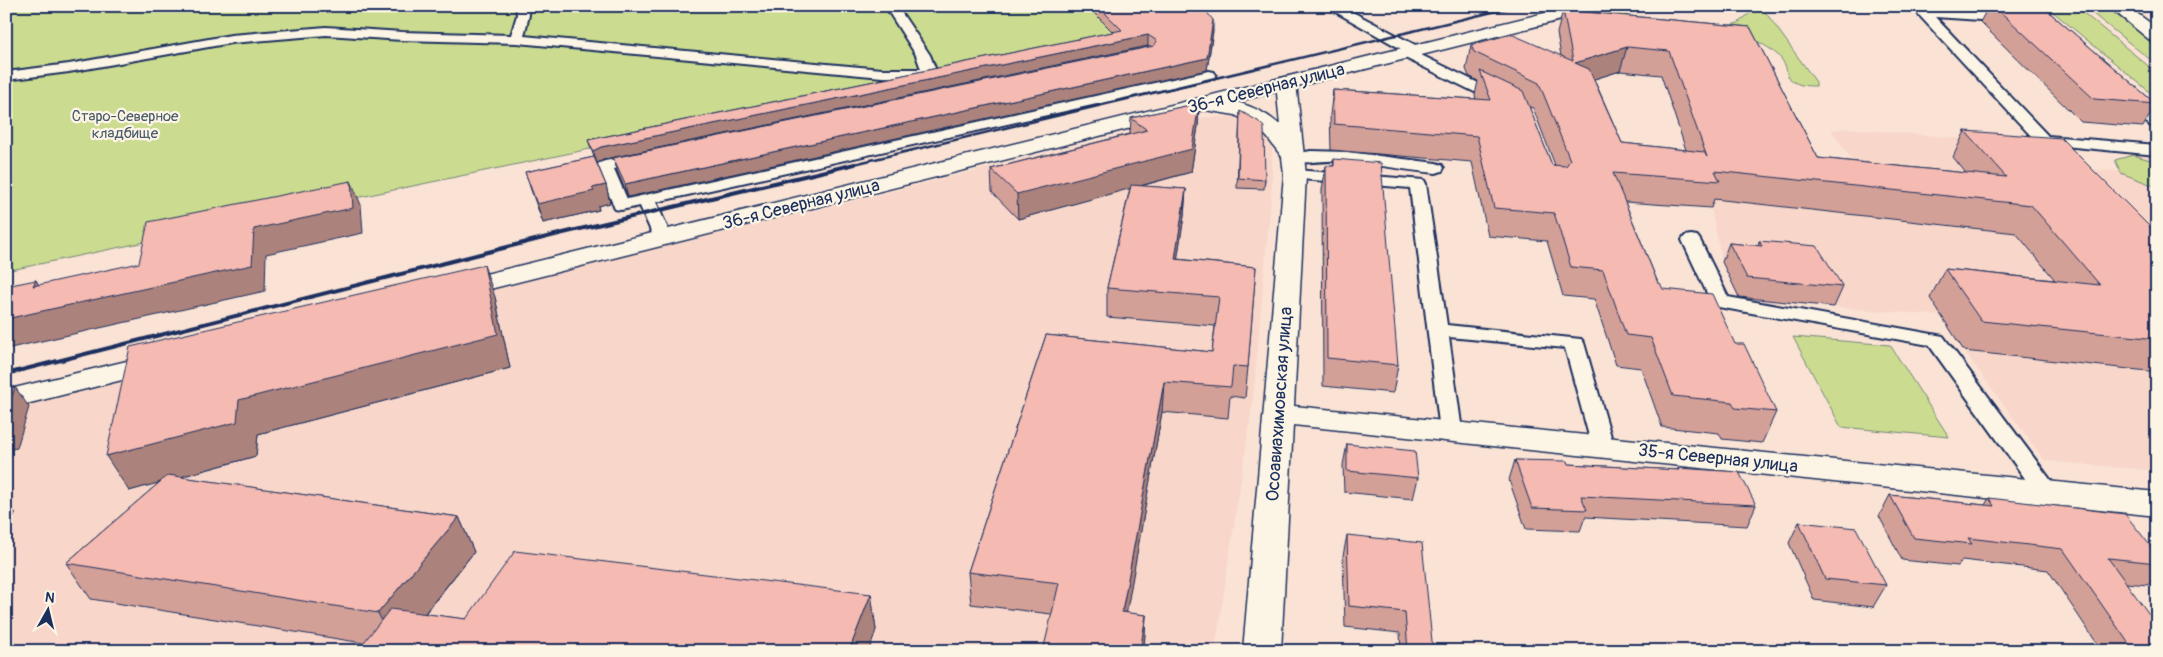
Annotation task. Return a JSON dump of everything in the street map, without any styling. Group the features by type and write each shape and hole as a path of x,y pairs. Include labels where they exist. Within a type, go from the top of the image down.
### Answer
{"main road":[{"name":"36-я Северная улица","path":"431,295 1595,6"},
{"path":"2116,6 2157,37"},
{"name":"Осоавиахимовская улица","path":"1262,651 1294,166 1286,83"},
{"path":"1200,104 1223,105 1248,112 1267,123 1282,139 1294,166"},
{"path":"6,400 180,357"},
{"name":"35-я Северная улица","path":"1279,414 2157,504"}],"lane":[{"path":"518,39 523,15 522,6"},
{"path":"6,76 69,68 231,40 326,31 402,36 518,39 882,73 916,74 926,72 928,68 923,55 891,6"},
{"path":"1331,6 1411,52 1517,108"},
{"path":"2020,19 1924,12 2044,140"},
{"path":"654,156 605,166 621,205 1209,75"},
{"path":"2120,92 2157,124"},
{"path":"2016,138 2157,150"},
{"path":"1294,166 1330,155 1436,168"},
{"path":"1294,166 1418,184 1451,431"},
{"path":"646,200 663,238"},
{"path":"1691,240 1720,302 1936,340 2047,492"},
{"path":"1437,330 1574,343 1603,447"}],"shaded area":[{"path":"1241,116 1272,142 1272,186 1253,401 1215,651 6,651 6,408 1190,118"},
{"path":"1847,128 2054,147 2072,167 2147,174 2121,151 2157,156 2157,471 2045,461 1964,351 1942,316 1740,299 1722,262 1711,208 1705,199 1872,189 1831,130"}],"green space":[{"name":"Старо-Северное кладбище","path":"6,6 1126,6 1145,33 6,271"},
{"path":"1628,6 1626,12 1627,19 1597,14"},
{"path":"1746,6 1761,6 1816,82 1816,86 1801,85 1794,82 1788,76 1786,66 1776,53 1755,40 1629,19 1713,30 1738,23 1750,13 1750,9"},
{"path":"2046,6 2075,6 2157,73 2157,98"},
{"path":"2083,6 2105,6 2157,46 2157,65"},
{"path":"2133,155 2157,162 2157,187 2121,173 2115,160"},
{"path":"1793,337 1890,345 1949,437 1841,427"}],"building":[{"path":"1098,6 1202,6 1213,20 1207,58 625,184 613,158 1154,46 1157,41 1148,35 601,147 593,151 588,140 1122,30"},
{"path":"1994,6 2042,6 2156,104 2094,99"},
{"path":"1563,10 1750,27 1818,158 2006,177 1965,131 2061,138 2157,234 2157,339 1981,321 1945,269 2100,285 2031,205 1715,171 1720,181 1613,173 1658,283 1660,283 1663,289 1712,294 1735,344 1744,344 1776,412 1735,408 1732,402 1673,396 1651,338 1626,335 1603,270 1571,267 1554,213 1494,208 1477,136 1334,124 1333,90 1491,100 1480,71 1523,91 1552,165 1566,166 1570,160 1539,83 1474,52 1471,45 1511,34 1573,61","holes":["1627,47 1669,51 1707,157 1704,152 1622,143 1589,69 1575,63"]},
{"path":"1199,103 1192,149 1017,194 991,169 1147,130 1131,118"},
{"path":"1240,111 1258,121 1264,127 1265,180 1238,178"},
{"path":"594,157 606,185 592,188 594,191 537,204 525,172"},
{"path":"1334,159 1381,163 1398,365 1327,358 1326,166 1334,166"},
{"path":"351,181 353,208 254,229 252,265 6,319 6,286 36,280 33,286 139,263 148,222"},
{"path":"1131,185 1186,189 1175,259 1256,267 1248,367 1233,366 1231,387 1164,382 1122,612 1146,615 1140,651 1043,651 1059,583 968,572 1046,335 1212,352 1219,297 1107,288"},
{"path":"1759,241 1817,246 1843,287 1747,278 1729,243 1762,246"},
{"path":"484,265 498,334 239,400 237,422 106,456 130,347"},
{"path":"15,387 6,415 6,389"},
{"path":"1347,444 1415,451 1418,478 1347,471"},
{"path":"1515,460 1567,461 1568,464 1739,472 1756,505 1581,496 1587,510 1532,508"},
{"path":"168,475 459,517 378,613 66,563"},
{"path":"1890,495 1994,506 1989,498 2125,514 2157,554 2157,563 2108,558 2157,625 2157,651 2134,651 2063,549 1968,538 1972,544 1914,538"},
{"path":"1799,522 1856,528 1886,585 1825,579"},
{"path":"1347,535 1422,543 1433,651 1408,651 1405,612 1349,606"},
{"path":"515,551 871,594 849,651 357,651 390,609 466,619"}],"railway":[{"path":"850,165 1518,6"},
{"path":"6,374 559,234 855,164"}]}
